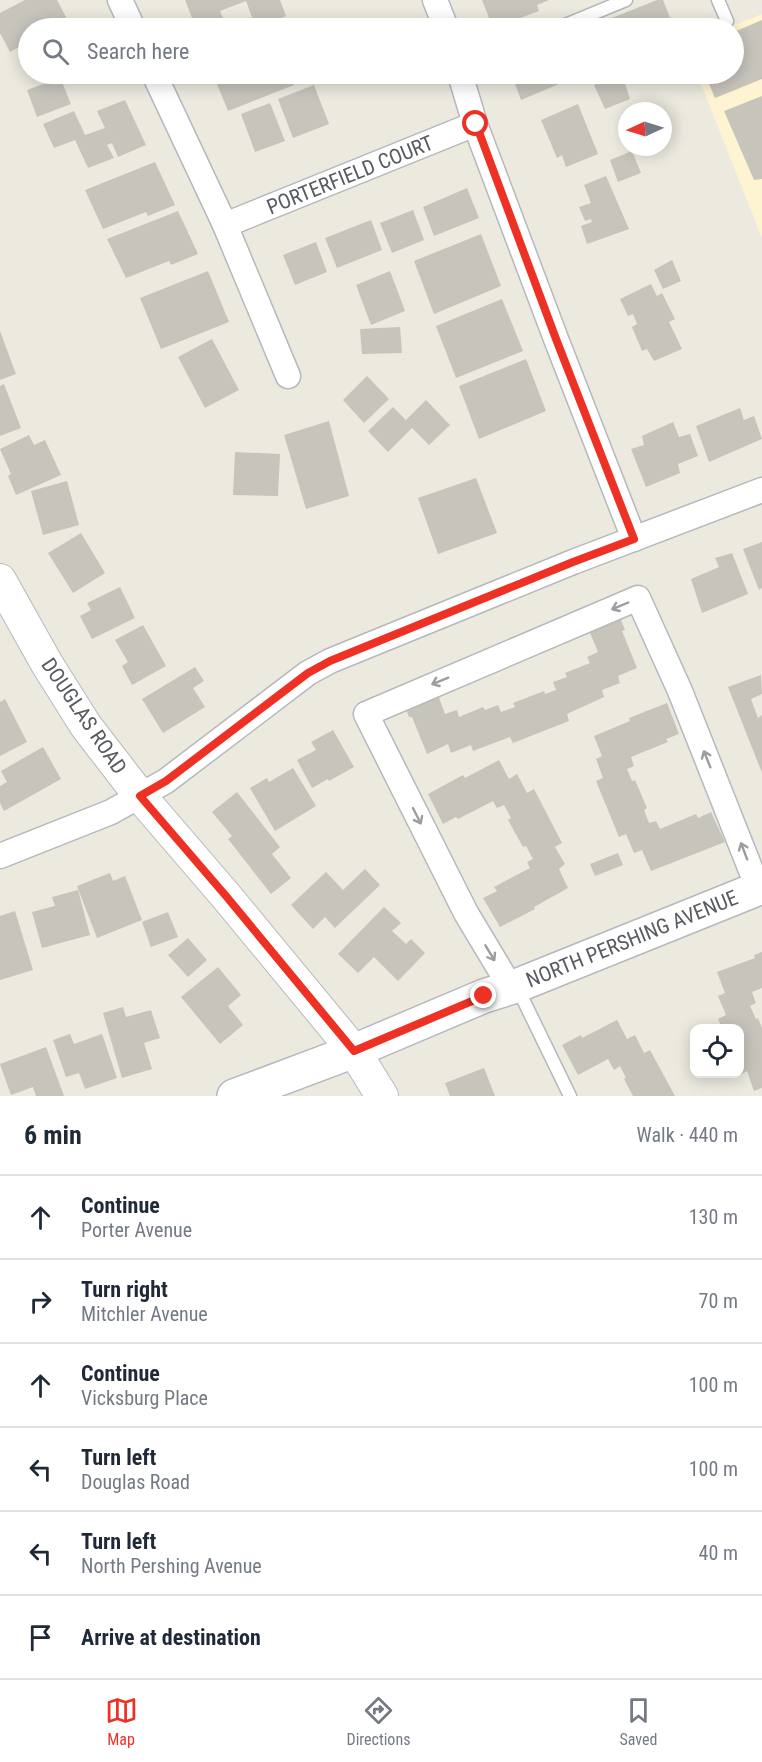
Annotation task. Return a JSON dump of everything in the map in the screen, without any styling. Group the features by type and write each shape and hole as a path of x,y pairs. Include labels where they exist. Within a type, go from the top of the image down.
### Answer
{"main road":[{"name":"NORTH PERSHING AVENUE","path":"234,1096 354,1051 484,996 514,987 761,891"}],"street":[{"path":"120,0 128,18"},
{"path":"435,0 442,18"},
{"path":"159,84 225,225 288,376"},
{"path":"463,84 556,339 634,539"},
{"name":"PORTERFIELD COURT","path":"225,225 476,124"},
{"path":"0,855 111,812 166,781 308,673 330,661 762,490"},
{"name":"DOUGLAS ROAD","path":"0,580 47,664 86,726 140,796 354,1051 382,1096"},
{"path":"514,987 466,913 366,714 638,598 680,691 761,891"}],"lane":[{"path":"582,18 626,0"},
{"path":"718,0 726,18"},
{"path":"514,987 570,1096"}],"shaded area":[{"path":"762,14 762,238 701,84 744,84 744,21"}],"building":[{"path":"25,0 57,0 66,18 18,18 18,48 10,52 0,33 0,13"},
{"path":"185,0 280,0 286,16 252,18 246,1 220,11 223,18 192,18"},
{"path":"482,0 549,0 537,5 539,11 520,18 489,18"},
{"path":"657,0 663,0 670,18 612,18"},
{"path":"762,20 762,79 715,98 709,84 744,84 744,28"},
{"path":"44,84 63,84 71,104 37,117 27,90"},
{"path":"217,84 294,84 294,85 228,111"},
{"path":"515,84 559,84 521,100"},
{"path":"625,84 630,99 605,109 594,85"},
{"path":"314,85 329,124 293,138 278,99"},
{"path":"762,96 762,179 754,180 724,111"},
{"path":"125,100 146,145 118,157 112,143 107,145 114,158 88,168 75,140 54,148 43,124 74,111 85,135 105,128 97,111"},
{"path":"270,103 285,141 255,152 241,114"},
{"path":"578,104 598,154 566,167 562,155 557,158 541,120"},
{"path":"620,156 634,156 641,173 618,182 610,160"},
{"path":"155,162 175,205 148,216 146,212 103,229 85,190"},
{"path":"606,176 629,229 587,244 581,226 592,222 591,219 585,221 579,207 591,203 584,185"},
{"path":"467,188 479,218 434,236 423,207"},
{"path":"413,210 424,240 392,253 380,223"},
{"path":"178,211 198,254 171,265 169,261 126,278 107,239"},
{"path":"371,220 382,250 337,268 325,238"},
{"path":"481,234 501,286 434,314 414,261"},
{"path":"316,242 327,272 295,285 283,255"},
{"path":"672,260 681,281 663,289 654,270"},
{"path":"208,271 229,322 161,349 140,298"},
{"path":"390,271 405,311 371,325 356,285"},
{"path":"651,284 657,296 662,293 675,319 669,322 682,349 654,361 647,349 642,351 632,327 637,324 633,314 628,316 620,299"},
{"path":"502,299 523,351 456,378 436,326"},
{"path":"400,327 402,353 362,354 360,329"},
{"path":"0,331 16,374 0,380"},
{"path":"212,339 239,390 205,408 178,357"},
{"path":"526,359 546,411 479,439 459,386"},
{"path":"367,376 389,399 364,423 343,400"},
{"path":"4,384 21,428 0,436 0,386"},
{"path":"426,400 450,425 429,445 412,428 388,452 368,431 393,407 406,420"},
{"path":"740,408 744,420 754,416 762,439 709,462 696,426"},
{"path":"329,421 349,496 306,509 284,435"},
{"path":"673,422 679,437 690,434 698,456 678,464 680,473 646,487 631,449 644,445 642,436"},
{"path":"29,435 34,445 45,440 61,475 16,495 8,476 11,474 0,449"},
{"path":"235,452 280,454 278,496 233,495"},
{"path":"476,478 497,533 438,554 418,498"},
{"path":"67,481 79,525 43,535 31,491"},
{"path":"81,533 105,573 73,593 48,553"},
{"path":"762,542 762,588 759,590 743,549"},
{"path":"732,553 748,594 702,613 691,579 719,567 715,558"},
{"path":"120,587 135,618 92,639 80,616 91,610 87,603"},
{"path":"617,610 625,630 622,631 637,668 618,676 620,683 602,690 604,697 567,714 569,721 513,743 510,737 473,751 471,745 451,753 448,744 427,754 412,717 409,717 402,700 435,687 445,714 457,710 459,717 483,707 485,710 498,705 501,712 515,707 513,703 544,691 545,694 556,690 553,682 567,677 565,673 590,663 587,657 598,652 586,623"},
{"path":"143,625 166,666 132,685 122,666 128,662 115,640"},
{"path":"195,667 204,681 193,688 205,707 163,733 142,699"},
{"path":"761,675 762,694 751,699 758,718 762,715 762,773 728,687"},
{"path":"5,699 27,742 0,756 0,702"},
{"path":"667,703 679,734 666,739 668,742 631,757 634,766 627,769 632,781 635,780 647,808 644,810 649,823 656,821 660,829 696,814 698,818 711,812 725,842 651,871 642,850 634,853 626,834 619,837 596,781 603,778 596,759 602,756 594,736 630,721 629,718"},
{"path":"333,730 354,767 312,788 297,760 316,750 311,742"},
{"path":"43,747 61,779 4,811 0,803 0,786 7,782 1,771"},
{"path":"499,760 509,779 517,774 527,793 534,789 562,843 555,847 565,864 559,869 568,888 500,927 483,898 497,891 494,887 530,868 527,862 533,859 526,846 523,847 508,820 511,818 504,805 497,808 493,801 443,824 428,794 463,775 465,778"},
{"path":"293,768 316,806 275,831 250,788 267,778 269,782"},
{"path":"237,792 280,847 272,854 291,878 271,894 228,839 232,836 212,812"},
{"path":"618,853 623,865 595,876 590,864"},
{"path":"365,869 380,885 335,928 325,917 313,929 291,905 326,872 343,890"},
{"path":"110,873 113,881 125,876 142,920 97,938 77,886"},
{"path":"78,890 90,935 42,948 32,912 55,906 52,897"},
{"path":"384,907 401,923 392,931 406,944 411,939 425,953 398,981 374,957 358,973 338,954"},
{"path":"15,911 33,970 0,980 0,916"},
{"path":"168,912 178,937 151,947 142,922"},
{"path":"188,938 207,960 188,977 168,955"},
{"path":"762,952 762,988 752,992 756,1003 750,1006 762,1028 762,1088 754,1091 747,1071 744,1073 744,1024 720,1024 718,1019 726,1015 718,996 725,993 717,972 755,958 754,955"},
{"path":"218,967 241,995 228,1006 243,1025 220,1044 181,997"},
{"path":"123,1007 126,1017 151,1010 160,1038 144,1043 152,1069 122,1078 103,1013"},
{"path":"617,1020 627,1039 635,1035 644,1053 650,1050 675,1096 633,1096 620,1066 614,1070 608,1059 578,1075 562,1045 581,1035 582,1038"},
{"path":"70,1034 74,1044 102,1034 117,1078 85,1089 79,1073 66,1077 53,1040"},
{"path":"46,1047 64,1096 36,1096 33,1087 11,1095 0,1064"},
{"path":"484,1068 495,1096 450,1096 445,1083"}],"route":[{"path":"476,124 634,539 330,661 308,673 166,781 140,796 354,1051 484,996"}]}
